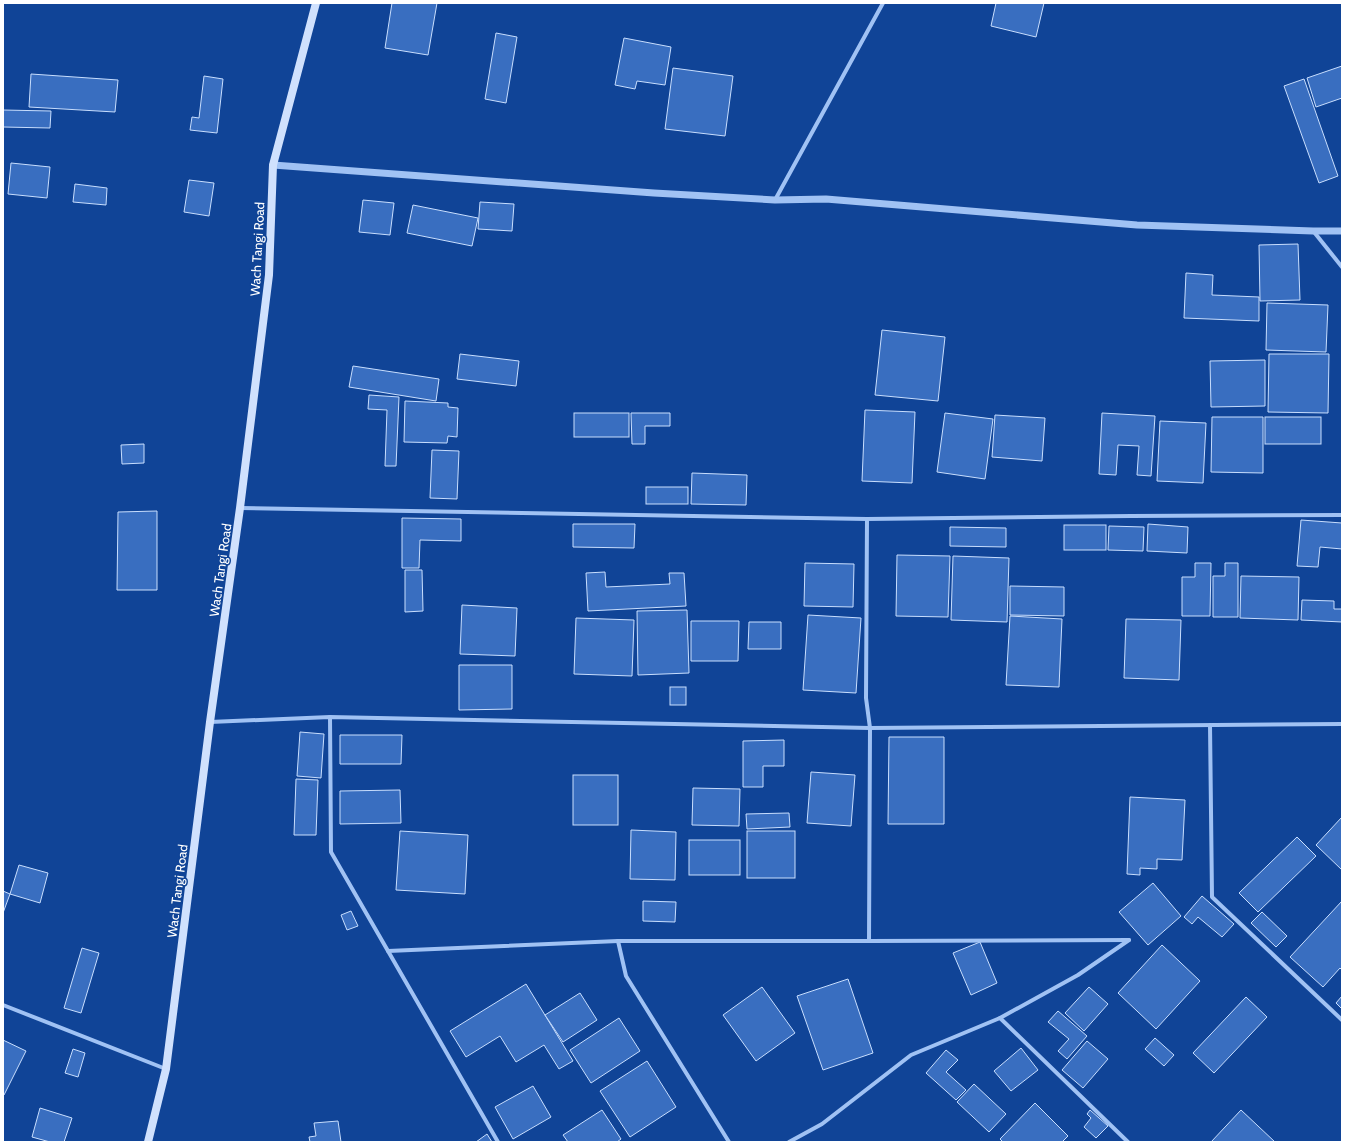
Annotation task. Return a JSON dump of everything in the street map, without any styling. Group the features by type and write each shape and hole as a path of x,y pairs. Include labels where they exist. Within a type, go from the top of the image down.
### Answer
{"main road":[{"name":"Wach Tangi Road","path":"148,1142 166,1069 210,722 240,508 269,275 273,166 316,3"}],"street":[{"path":"775,200 883,3"},
{"path":"273,166 654,193 775,200 826,199 1137,225 1342,231"},
{"path":"1314,231 1342,267"},
{"path":"240,508 867,519 1342,515"},
{"path":"867,519 866,698 870,728 869,941"},
{"path":"210,722 330,717 870,728 1342,724"},
{"path":"330,717 331,852 498,1142"},
{"path":"1210,725 1212,897 1342,1020"},
{"path":"388,952 618,941 1129,940 1078,975 1000,1018 911,1055 822,1124 789,1142"},
{"path":"618,941 626,976 729,1142"},
{"path":"3,1005 166,1069"},
{"path":"1000,1018 1128,1142"}],"building":[{"path":"392,3 437,3 428,55 385,48"},
{"path":"996,3 1044,3 1036,37 991,26"},
{"path":"496,33 517,37 506,103 485,99"},
{"path":"624,38 671,47 665,85 637,81 635,89 615,85"},
{"path":"1342,66 1342,98 1316,107 1307,78"},
{"path":"673,68 733,76 725,136 665,129"},
{"path":"31,74 118,80 115,112 29,107"},
{"path":"204,76 223,79 217,133 190,130 192,117 199,118"},
{"path":"1304,79 1338,176 1319,183 1284,86"},
{"path":"3,110 51,111 50,128 3,127"},
{"path":"11,163 50,167 47,198 8,194"},
{"path":"189,180 214,183 209,216 184,212"},
{"path":"75,184 107,188 106,205 73,202"},
{"path":"363,200 394,203 390,235 359,232"},
{"path":"480,202 514,204 512,231 478,229"},
{"path":"413,205 478,218 472,246 407,233"},
{"path":"1298,244 1300,300 1260,301 1259,245"},
{"path":"1186,273 1213,275 1212,295 1259,297 1259,321 1184,318"},
{"path":"1267,303 1328,305 1326,352 1266,350"},
{"path":"882,330 945,337 938,401 875,395"},
{"path":"460,354 519,361 516,386 457,379"},
{"path":"1269,354 1329,354 1328,413 1268,412"},
{"path":"1265,360 1265,406 1211,407 1210,361"},
{"path":"353,366 439,379 436,401 349,387"},
{"path":"369,395 399,397 396,466 385,466 387,410 368,409"},
{"path":"405,401 448,403 448,407 458,408 457,437 448,436 447,443 404,442"},
{"path":"865,410 915,412 912,483 862,481"},
{"path":"574,413 629,413 629,437 574,437"},
{"path":"631,413 670,413 670,426 645,426 645,444 632,444"},
{"path":"945,413 993,419 985,479 937,472"},
{"path":"1102,413 1155,416 1151,476 1137,475 1139,446 1118,445 1116,475 1099,474"},
{"path":"995,415 1045,418 1042,461 992,457"},
{"path":"1212,417 1263,417 1263,473 1211,472"},
{"path":"1265,417 1321,417 1321,444 1265,444"},
{"path":"1160,421 1206,423 1203,483 1157,481"},
{"path":"144,444 144,463 122,464 121,445"},
{"path":"432,450 459,451 457,499 430,498"},
{"path":"692,473 747,475 746,505 691,504"},
{"path":"646,487 688,487 688,504 646,504"},
{"path":"157,511 157,590 117,590 118,512"},
{"path":"402,518 461,519 461,541 420,540 419,568 402,568"},
{"path":"1301,520 1342,523 1342,549 1320,547 1318,567 1297,566"},
{"path":"573,524 635,524 634,548 573,547"},
{"path":"1148,524 1188,527 1187,553 1147,551"},
{"path":"1064,525 1106,525 1106,550 1064,550"},
{"path":"1109,526 1144,527 1143,551 1108,550"},
{"path":"950,527 1006,528 1006,547 950,546"},
{"path":"897,555 950,556 948,617 896,616"},
{"path":"953,556 1009,558 1007,622 951,620"},
{"path":"805,563 854,564 853,607 804,606"},
{"path":"1195,563 1211,563 1210,616 1182,616 1182,577 1195,577"},
{"path":"1225,563 1238,563 1238,617 1213,617 1213,576 1225,576"},
{"path":"405,570 422,570 423,611 405,612"},
{"path":"605,572 606,587 670,584 669,573 684,573 686,606 588,611 586,573"},
{"path":"1241,576 1299,577 1298,620 1240,618"},
{"path":"1010,586 1064,587 1064,616 1010,615"},
{"path":"1302,600 1334,601 1334,609 1342,609 1342,622 1301,620"},
{"path":"462,605 517,608 515,656 460,654"},
{"path":"687,610 689,673 638,675 637,611"},
{"path":"808,615 861,618 856,693 803,690"},
{"path":"1010,616 1062,619 1059,687 1006,685"},
{"path":"576,618 634,620 632,676 574,674"},
{"path":"1126,619 1181,620 1179,680 1124,678"},
{"path":"691,621 739,621 738,661 691,661"},
{"path":"749,622 781,622 781,649 748,649"},
{"path":"459,665 512,665 512,709 459,710"},
{"path":"670,687 686,687 686,705 670,705"},
{"path":"300,732 324,734 321,778 297,776"},
{"path":"340,735 402,735 401,764 340,764"},
{"path":"889,737 944,737 944,824 888,824"},
{"path":"784,740 784,766 763,766 763,787 743,787 743,741"},
{"path":"811,772 855,775 851,826 807,823"},
{"path":"573,775 618,775 618,825 573,825"},
{"path":"296,779 318,780 316,835 294,835"},
{"path":"693,788 740,789 739,826 692,825"},
{"path":"400,790 401,823 340,824 340,791"},
{"path":"1130,797 1185,800 1182,860 1157,859 1157,869 1140,868 1140,875 1127,874"},
{"path":"789,813 790,827 747,829 746,814"},
{"path":"1342,817 1342,870 1316,845"},
{"path":"631,830 676,832 675,880 630,879"},
{"path":"400,831 468,835 465,894 396,890"},
{"path":"747,831 795,831 795,878 747,878"},
{"path":"1297,837 1316,856 1258,912 1239,893"},
{"path":"689,840 740,840 740,875 689,875"},
{"path":"19,865 48,873 40,903 10,894"},
{"path":"1153,883 1181,916 1148,945 1119,912"},
{"path":"3,891 10,894 3,913"},
{"path":"1202,896 1234,924 1222,937 1198,917 1192,924 1184,917"},
{"path":"643,901 676,902 675,922 643,921"},
{"path":"1342,901 1342,970 1340,968 1323,987 1290,957"},
{"path":"351,911 358,926 347,930 341,915"},
{"path":"1262,912 1287,936 1276,947 1251,923"},
{"path":"980,942 997,983 971,995 953,953"},
{"path":"1162,945 1200,981 1156,1029 1118,993"},
{"path":"82,948 99,953 81,1013 64,1008"},
{"path":"848,979 873,1053 823,1070 797,996"},
{"path":"526,984 573,1061 559,1069 544,1045 516,1062 500,1036 466,1057 450,1031"},
{"path":"762,987 795,1033 756,1061 723,1015"},
{"path":"1089,987 1108,1004 1084,1031 1065,1013"},
{"path":"580,993 597,1020 563,1042 545,1015"},
{"path":"1342,996 1342,1009 1336,1003"},
{"path":"1246,997 1267,1017 1214,1073 1193,1053"},
{"path":"1058,1011 1087,1036 1067,1059 1058,1051 1069,1039 1048,1022"},
{"path":"619,1018 640,1051 591,1083 570,1050"},
{"path":"1155,1038 1174,1055 1164,1066 1145,1049"},
{"path":"3,1040 26,1051 4,1095 3,1095"},
{"path":"1087,1041 1108,1059 1083,1088 1062,1070"},
{"path":"1021,1048 1038,1070 1011,1091 994,1071"},
{"path":"73,1049 85,1053 78,1077 65,1073"},
{"path":"946,1050 958,1060 946,1072 966,1090 956,1100 926,1073"},
{"path":"647,1061 676,1107 630,1137 600,1091"},
{"path":"974,1084 1006,1114 989,1132 957,1102"},
{"path":"533,1086 551,1117 513,1139 495,1107"},
{"path":"1035,1103 1068,1136 1062,1142 1003,1142 1000,1139"},
{"path":"40,1108 72,1118 64,1142 50,1142 32,1137"},
{"path":"602,1110 621,1139 617,1142 568,1142 563,1135"},
{"path":"1090,1110 1108,1126 1096,1138 1084,1127 1091,1118 1087,1114"},
{"path":"1241,1110 1275,1142 1211,1142"},
{"path":"338,1121 341,1142 310,1142 309,1137 316,1136 314,1123"},
{"path":"487,1134 492,1142 476,1142"}]}
